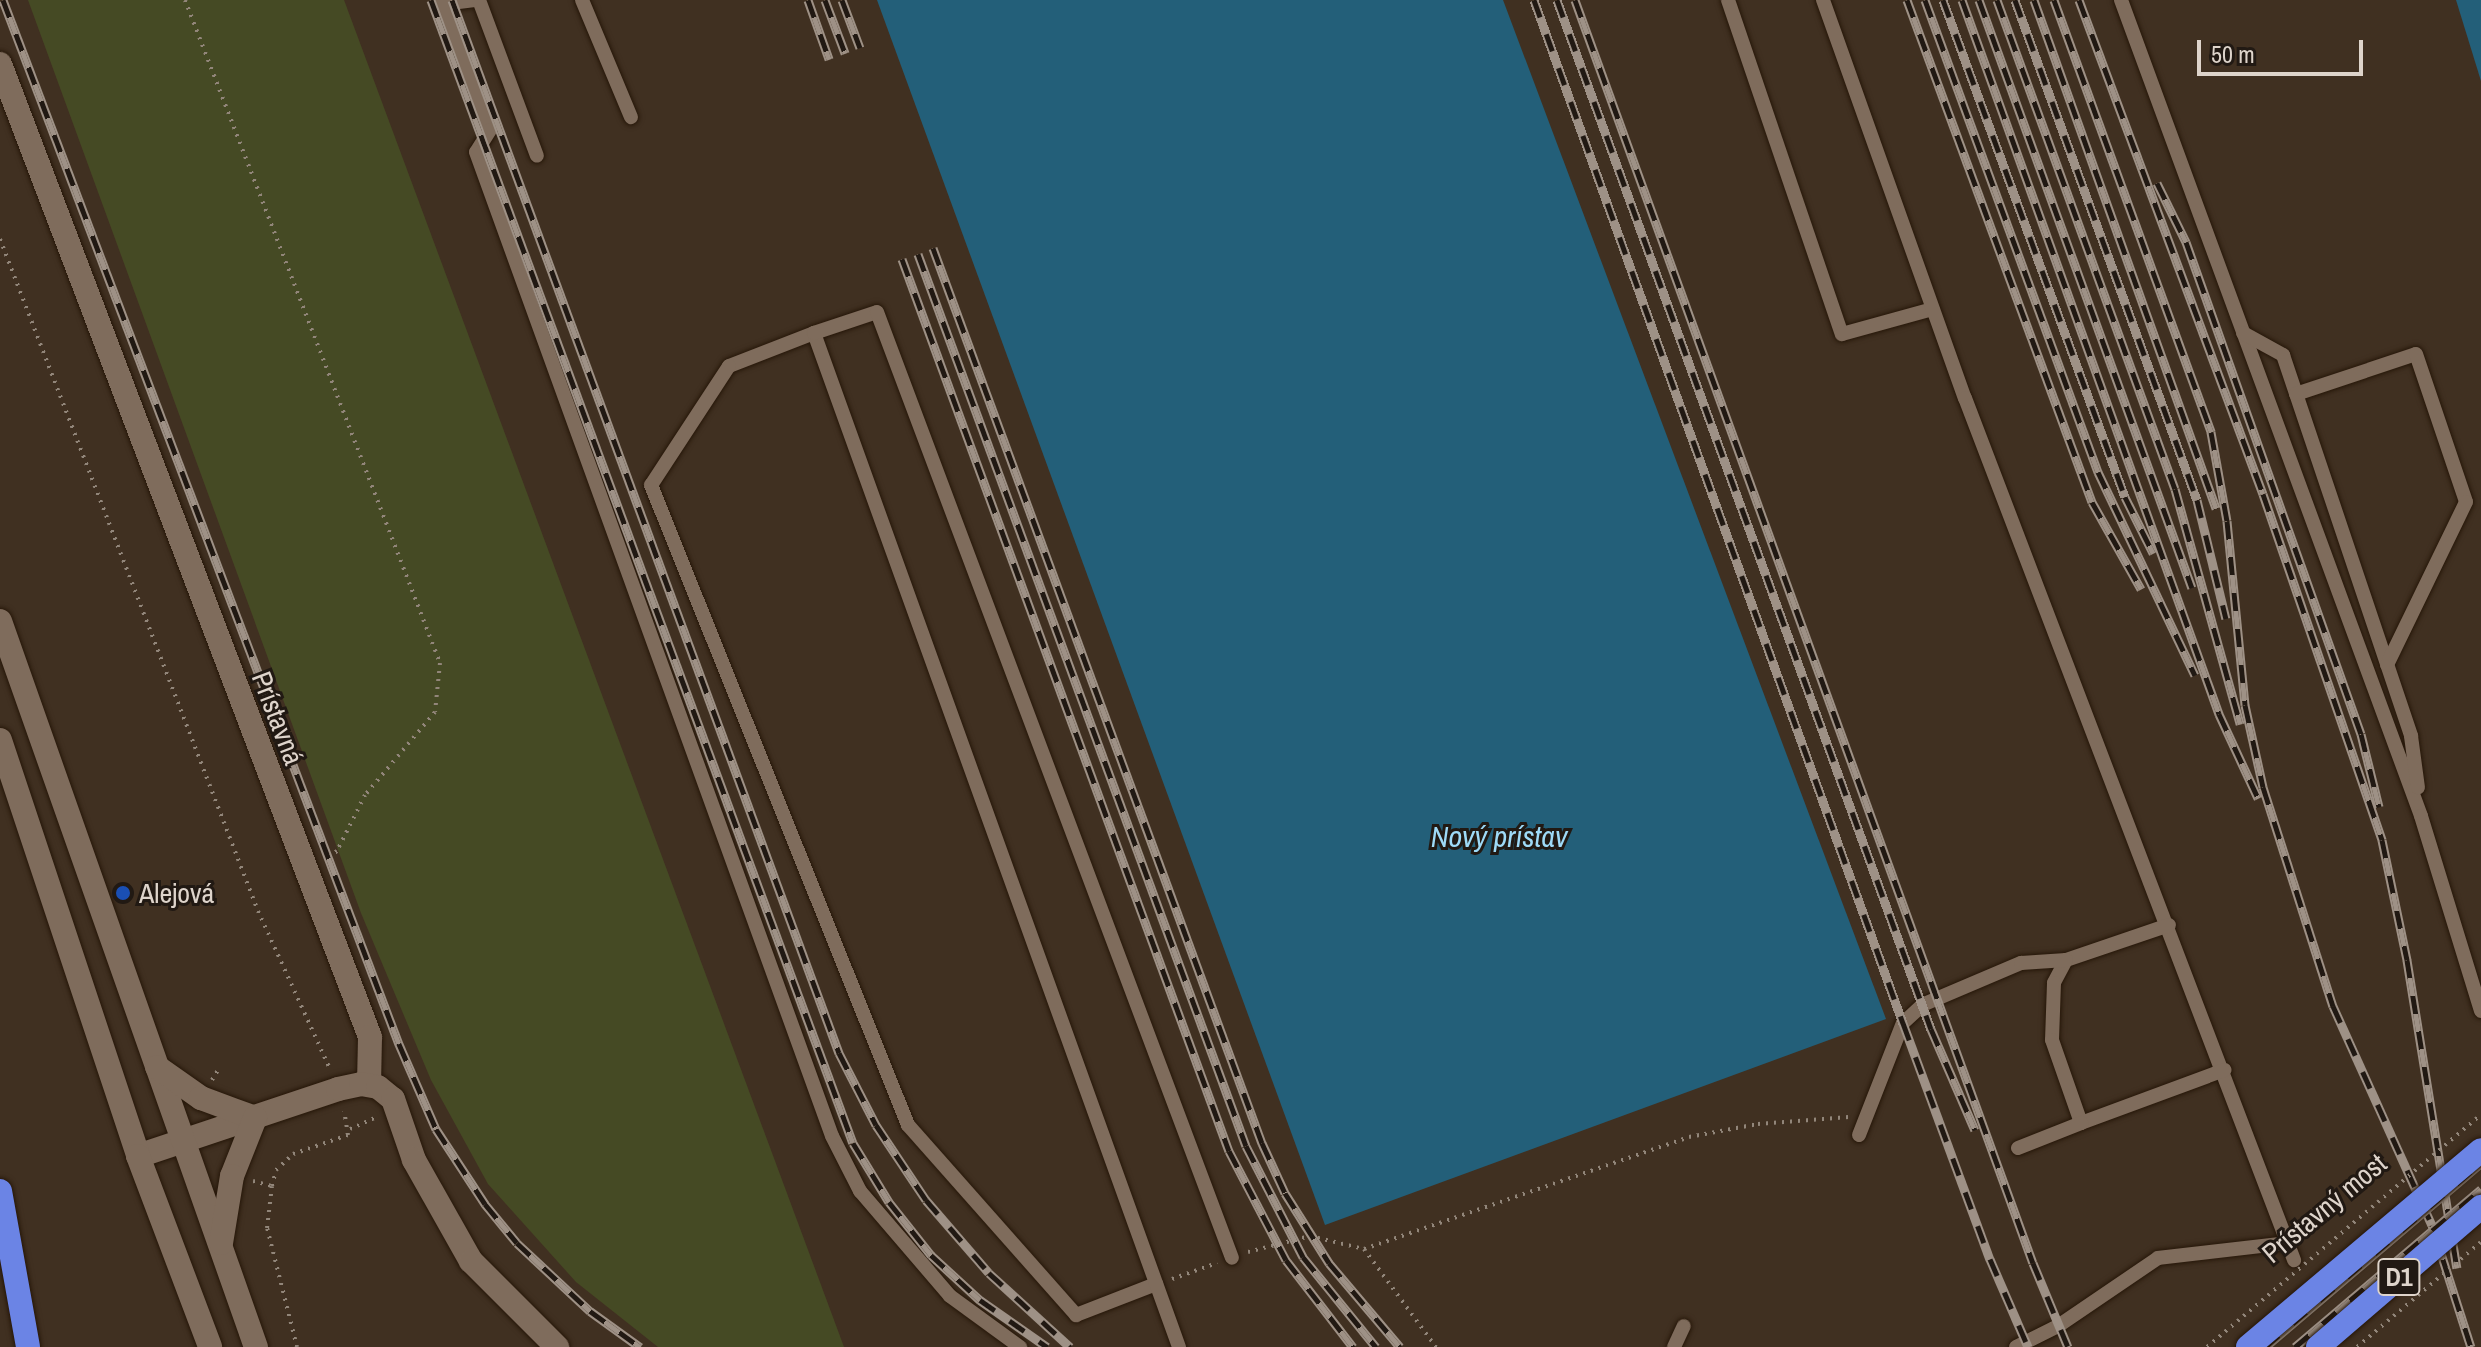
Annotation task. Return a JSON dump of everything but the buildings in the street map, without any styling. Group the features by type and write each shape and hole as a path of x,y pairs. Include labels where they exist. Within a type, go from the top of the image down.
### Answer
{"highway":[{"name":"Prístavný most","path":"2248,1347 2481,1150"},
{"path":"0,1191 28,1347"},
{"name":"D1","path":"2318,1347 2481,1207"}],"street":[{"name":"Prístavná","path":"0,64 302,868 370,1037 369,1084"},
{"path":"0,621 256,1347"},
{"path":"0,740 138,1156 210,1347"},
{"path":"157,1067 201,1098 255,1118"},
{"path":"138,1156 338,1089 369,1084 393,1099 420,1171 471,1261 557,1347"},
{"path":"220,1244 232,1176 255,1118"}],"lane":[{"path":"537,156 478,0 442,2 490,130 476,152 832,1136 860,1191 950,1296 1020,1347"},
{"path":"582,0 631,117"},
{"path":"1728,0 1842,334 1933,309"},
{"path":"1823,0 1933,309 2294,1260"},
{"path":"2121,0 2421,816 2481,1011"},
{"path":"1156,1284 1076,1315 908,1125 651,485 729,366 877,312 1232,1258"},
{"path":"814,333 1179,1347"},
{"path":"2243,333 2283,355 2411,736 2421,816"},
{"path":"2296,394 2416,354 2466,502 2387,665"},
{"path":"1859,1135 1903,1023 1922,1005 2021,963 2066,960 2169,925"},
{"path":"2066,960 2054,983 2052,1040 2081,1123"},
{"path":"2018,1148 2224,1070"},
{"path":"2016,1347 2058,1326 2158,1258 2288,1243"},
{"path":"1674,1347 1684,1326"}],"path":[{"path":"185,0 440,663 435,712 365,795 337,851 302,868"},
{"path":"0,239 258,911 338,1089 348,1135 293,1154 276,1170 272,1186 267,1228 297,1347"},
{"name":"Prístavný most","path":"2207,1347 2481,1115"},
{"path":"1156,1284 1310,1236 1364,1249 1689,1137 1758,1124 1866,1116"},
{"path":"243,1179 272,1186"},
{"path":"2357,1347 2481,1242"},
{"path":"1364,1249 1436,1347"}],"green space":[{"path":"28,0 344,0 844,1347 658,1347 576,1282 488,1184 431,1080 361,913"}],"water":[{"name":"Nový prístav","path":"877,0 1503,0 1886,1019 1325,1225"},
{"path":"2456,0 2481,0 2481,81"}],"railway":[{"path":"3,0 399,1044 436,1129 485,1204 517,1243 590,1311 640,1347"},
{"path":"431,0 853,1143 889,1202 931,1255 980,1300 1047,1347"},
{"path":"452,0 839,1053 876,1125 926,1200 989,1273 1070,1347"},
{"path":"808,0 829,59"},
{"path":"825,0 845,53"},
{"path":"842,0 860,48"},
{"path":"1534,0 1903,1023 1990,1259 2028,1347"},
{"path":"1557,0 1931,1029 1975,1130"},
{"path":"1575,0 2033,1263 2068,1347"},
{"path":"1907,0 2092,502 2141,589"},
{"path":"1925,0 2098,472 2195,675"},
{"path":"1943,0 2125,497 2153,553"},
{"path":"1962,0 2219,714 2258,798"},
{"path":"1979,0 2192,588"},
{"path":"1997,0 2175,489 2240,724"},
{"path":"2015,0 2197,500 2226,619"},
{"path":"2034,0 2216,508"},
{"path":"2054,0 2211,432 2227,521 2245,705 2263,787 2333,1006 2432,1225 2471,1347"},
{"path":"2079,0 2263,494 2382,840 2407,960 2457,1268"},
{"path":"2157,183 2186,242 2361,734 2379,807"},
{"path":"933,248 1262,1143 1285,1193 1329,1263 1400,1347"},
{"path":"918,254 1246,1146 1303,1257 1376,1347"},
{"path":"902,259 1229,1151 1286,1260 1353,1347"},
{"path":"2265,1347 2481,1163"},
{"path":"2295,1347 2481,1189"}],"place":[{"name":"Alejová","path":"123,893"}]}
